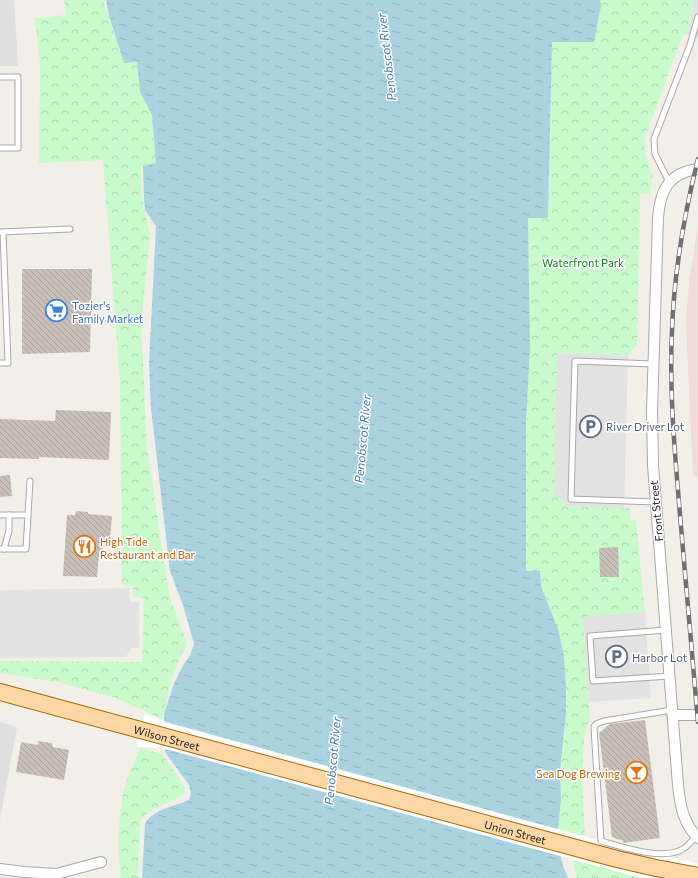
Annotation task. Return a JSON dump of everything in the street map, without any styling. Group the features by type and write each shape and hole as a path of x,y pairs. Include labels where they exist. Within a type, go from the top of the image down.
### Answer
{"main road":[{"name":"Wilson Street","path":"0,692 333,782"},
{"name":"Union Street","path":"333,782 617,859 662,870 698,876"}],"street":[{"path":"669,182 685,172 698,169"},
{"name":"Front Street","path":"669,182 661,196 658,218 652,436 655,502 681,806 686,822 697,837"},
{"path":"673,712 698,715"},
{"path":"0,869 56,874 101,862"}],"lane":[{"path":"669,182 655,154 654,139 690,45 698,16"},
{"path":"0,77 18,77 18,148 0,148"},
{"path":"0,363 8,363 2,232 70,229"},
{"path":"653,364 575,361 571,499 655,502"},
{"path":"9,515 9,531 2,549 26,549 30,481"},
{"path":"0,515 27,515"},
{"path":"666,630 590,636 594,681 670,676"},
{"path":"673,712 604,721 596,724 594,727 601,841 643,852 669,853 684,848 697,837"}],"shaded area":[{"path":"0,0 14,0 18,66 0,66"},
{"path":"695,0 698,0 698,38 686,34"},
{"path":"698,226 698,477 693,476 686,325 689,282"},
{"name":"River Driver Lot","path":"557,353 628,355 624,508 567,506 564,498 554,498"},
{"path":"129,588 130,602 139,602 139,648 131,648 126,657 0,658 0,590"},
{"name":"Harbor Lot","path":"645,612 651,698 589,702 583,617"},
{"path":"0,722 17,727 0,820"}],"green space":[{"path":"64,0 103,0 124,62 137,62 140,92 152,115 156,163 141,166 142,199 150,235 141,324 147,448 169,595 187,643 173,674 162,719 116,698 58,682 0,673 0,661 142,662 144,598 133,597 133,586 122,585 120,383 103,160 39,163 40,64 35,18 66,15"},
{"name":"Waterfront Park","path":"600,0 695,0 686,34 682,37 645,137 645,154 653,176 650,194 640,194 637,345 628,355 558,353 564,503 567,506 630,508 630,520 636,520 645,612 583,617 590,721 586,726 583,748 582,779 586,860 658,878 577,878 572,856 571,832 558,829 561,799 560,772 565,732 566,688 562,644 559,632 541,586 540,571 526,572 526,423 530,348 528,218 548,218 552,42 601,6"},
{"path":"140,748 162,754 185,787 184,794 156,808 140,821 138,878 121,878 119,844 121,808 125,786"}],"water":[{"name":"Penobscot River","path":"106,0 600,0 601,6 594,42 552,42 548,218 528,218 530,348 526,423 526,571 540,571 541,586 559,632 564,657 566,713 560,772 561,799 558,829 560,853 568,878 142,878 145,824 158,812 189,800 191,794 189,785 165,752 164,714 173,686 190,655 194,644 183,605 170,571 151,409 149,363 156,226 145,210 143,166 156,163 152,115 140,92 137,62 124,63 109,16"}],"pier":[{"path":"145,714 162,721 638,851 698,863 698,878 641,878 162,748 137,747"}],"building":[{"name":"Tozier's Family Market","path":"22,269 92,269 90,352 22,354"},
{"path":"56,410 111,412 109,460 39,457 39,459 0,458 0,419 55,421"},
{"path":"10,475 12,496 0,497 0,476"},
{"name":"High Tide Restaurant and Bar","path":"76,511 88,512 88,514 112,516 110,540 103,540 102,554 99,554 97,577 63,576 67,515 75,515"},
{"path":"618,547 619,577 600,577 599,548"},
{"path":"645,720 660,838 623,843 623,841 612,837 599,733 610,724"},
{"path":"38,741 52,743 53,747 69,750 64,780 16,772 21,742 38,745"}],"railway":[{"path":"698,159 688,201 677,266 671,354 674,446 698,722"}],"place":[{"name":"Tozier's Family Market","path":"56,311"},
{"name":"River Driver Lot","path":"591,426"},
{"name":"High Tide Restaurant and Bar","path":"84,547"},
{"name":"Harbor Lot","path":"617,657"},
{"name":"Sea Dog Brewing","path":"636,773"}]}
